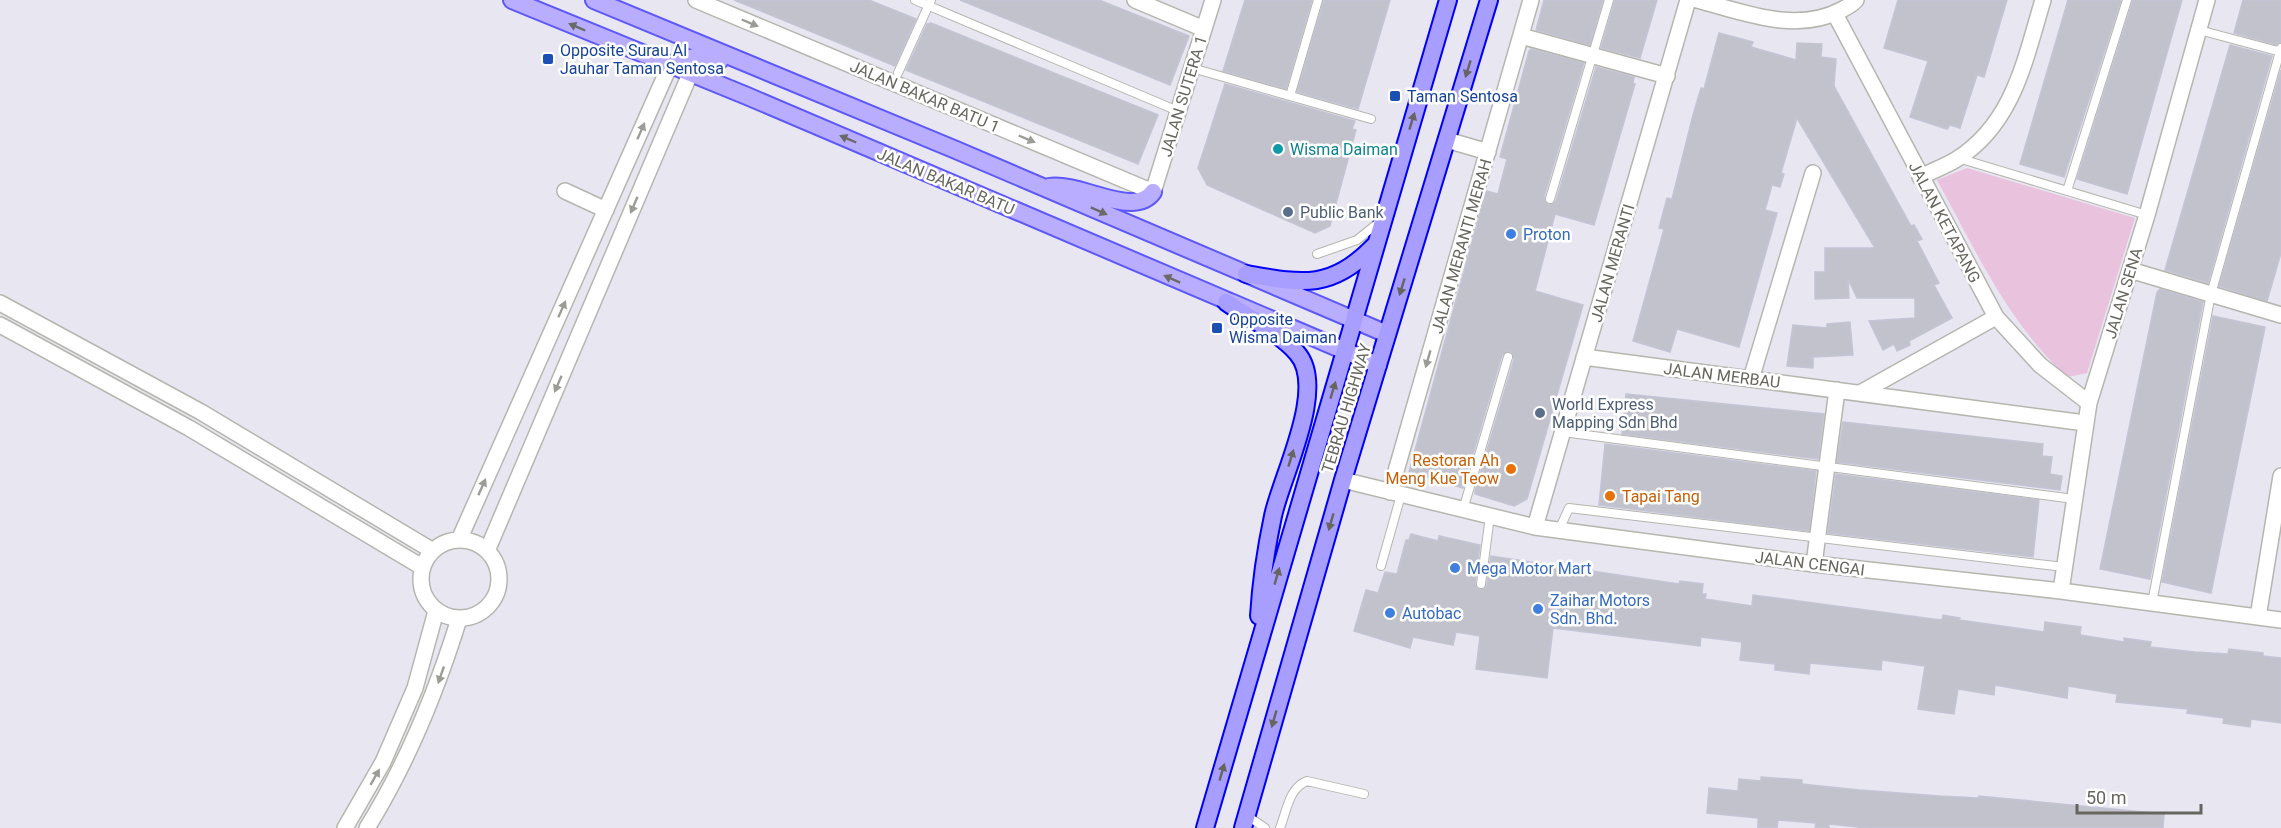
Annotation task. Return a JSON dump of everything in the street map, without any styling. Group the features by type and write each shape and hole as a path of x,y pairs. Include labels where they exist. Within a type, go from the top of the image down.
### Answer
{"highway":[{"name":"TEBRAU HIGHWAY","path":"1205,828 1448,0"},
{"name":"TEBRAU HIGHWAY","path":"1245,822 1343,480 1488,0"},
{"path":"1246,274 1288,280 1322,280 1349,270 1376,245"},
{"path":"1226,302 1298,353 1306,374 1307,396 1304,417 1273,514 1265,557 1256,653"}],"main road":[{"name":"JALAN BAKAR BATU","path":"512,0 681,66 1226,302 1378,365"},
{"path":"580,0 649,28 680,51 681,66 703,56 715,58 859,116 956,150"},
{"name":"JALAN BAKAR BATU","path":"594,0 956,150 1388,334"},
{"path":"1046,188 1070,186 1127,204 1149,199 1153,192"}],"street":[{"name":"JALAN BAKAR BATU 1","path":"696,0 1153,192"},
{"path":"1135,0 1204,29"},
{"name":"JALAN SUTERA 1","path":"1153,192 1213,0"},
{"name":"JALAN MERANTI MERAH","path":"1395,494 1531,0"},
{"name":"JALAN MERANTI","path":"1535,527 1689,0"},
{"path":"1697,0 1765,18 1805,22 1835,14 1856,0"},
{"path":"1920,177 1958,158 2003,116 2016,89 2043,0"},
{"name":"JALAN SENA","path":"2061,591 2089,403 2130,270 2207,0"},
{"name":"JALAN KETAPANG","path":"1835,14 1996,317 2040,365 2089,403"},
{"path":"1521,36 1666,76"},
{"path":"459,540 606,210 681,66"},
{"path":"487,550 681,66"},
{"path":"1447,140 1488,152"},
{"path":"1751,379 1813,173"},
{"path":"565,191 606,210"},
{"path":"2130,270 2281,315"},
{"path":"0,303 201,412 433,551"},
{"path":"1860,393 1996,317"},
{"path":"0,325 189,428 422,567"},
{"name":"JALAN MERBAU","path":"1584,357 2085,423"},
{"path":"1814,564 1837,390"},
{"path":"2258,617 2281,476"},
{"name":"JALAN CENGAI","path":"1343,480 1535,527 1814,564 2061,591 2281,620"},
{"path":"459,540 469,541 487,550 500,574 499,588 494,601 485,611 472,617 459,619 436,611 422,591 422,567 433,551 440,545 459,540"},
{"path":"345,828 383,762 415,688 436,611"},
{"path":"367,828 416,738 440,679 459,619"}],"lane":[{"path":"915,0 930,3 1178,111"},
{"path":"1290,96 1318,0"},
{"path":"1550,199 1609,0"},
{"path":"2067,191 2127,0"},
{"path":"898,73 930,3"},
{"path":"2152,603 2211,294 2281,51 2199,30"},
{"path":"1192,68 1371,119"},
{"path":"1958,158 2146,215"},
{"path":"1317,254 1357,240 1383,217"},
{"path":"1463,510 1508,357"},
{"path":"1563,432 2074,499"},
{"path":"1381,566 1395,494"},
{"path":"1559,530 1569,508 2064,567"},
{"path":"1481,584 1490,516"},
{"path":"1281,828 1294,788 1307,780 1364,794"},
{"path":"1245,822 1265,828"}],"shaded area":[{"path":"1967,168 2135,218 2087,373 2067,377 2046,355 2010,309 1979,259 1937,180"}],"building":[{"path":"734,0 869,0 916,19 895,66"},
{"path":"960,0 1099,0 1189,36 1170,85"},
{"path":"1245,0 1312,0 1286,89 1223,71"},
{"path":"1324,0 1390,0 1358,109 1297,92"},
{"path":"1544,0 1603,0 1590,45 1536,30"},
{"path":"1615,0 1657,0 1640,58 1601,48"},
{"path":"1898,0 2007,0 1984,77 1977,75 1960,128 1950,125 1947,129 1910,117 1928,61 1884,48"},
{"path":"2068,0 2121,0 2064,177 2020,164"},
{"path":"2133,0 2182,0 2127,194 2077,179"},
{"path":"2243,0 2281,0 2281,42 2276,45 2234,33"},
{"path":"931,23 1158,115 1138,164 906,70 927,24"},
{"path":"1719,33 1753,42 1751,47 1796,60 1797,43 1822,44 1821,57 1836,59 1834,86 1911,226 1914,225 1922,239 1917,241 1939,283 1934,285 1952,318 1909,341 1910,345 1897,351 1894,344 1883,350 1869,321 1915,318 1915,298 1857,298 1848,279 1849,298 1815,299 1815,272 1825,272 1825,248 1875,248 1797,118 1781,173 1784,174 1780,187 1772,185 1765,210 1777,213 1739,347 1677,329 1670,352 1633,341 1664,229 1659,228 1667,198 1672,199 1693,115 1701,88 1704,89"},
{"path":"2230,45 2272,56 2208,283 2165,270"},
{"path":"1531,49 1584,63 1544,197 1548,205 1556,201 1596,67 1634,77 1633,83 1635,84 1594,225 1555,214 1535,291 1583,305 1527,499 1514,506 1475,494 1514,359 1510,351 1502,355 1463,488 1409,472 1486,191 1498,194 1507,159 1500,157"},
{"path":"2281,70 2281,253 2267,301 2219,286"},
{"name":"Wisma Daiman","path":"1225,84 1355,121 1352,129 1356,130 1330,226 1315,233 1207,185 1198,168"},
{"path":"2160,289 2203,302 2150,579 2100,569 2157,292"},
{"path":"2213,316 2265,327 2211,593 2162,582"},
{"path":"1850,322 1853,355 1813,357 1813,368 1787,366 1793,325 1827,328 1827,324"},
{"path":"1626,394 1824,414 1818,459 1622,434"},
{"path":"1843,422 2043,444 2042,456 2052,457 2050,474 2062,476 2060,490 1837,462"},
{"path":"1605,444 1816,471 1809,531 1599,505"},
{"path":"1836,474 2039,500 2033,557 1828,533"},
{"path":"1411,534 1438,541 1439,536 1480,545 1475,583 1480,590 1487,585 1491,556 1679,584 1680,581 1703,584 1702,594 1706,594 1705,599 1752,606 1753,595 1942,620 1943,615 1960,618 1959,620 2044,632 2045,622 2081,627 2080,635 2124,642 2124,638 2151,642 2150,647 2228,654 2229,649 2263,653 2263,656 2281,658 2281,723 2251,719 2250,727 2223,723 2224,718 2187,713 2188,709 2116,702 2117,694 2068,686 2067,698 1995,685 1994,695 1958,689 1954,714 1918,709 1925,666 1882,660 1881,670 1810,663 1809,674 1775,670 1775,664 1740,660 1742,642 1701,637 1700,646 1553,628 1547,678 1476,669 1480,636 1456,632 1453,645 1413,637 1410,648 1354,631 1366,590 1378,593 1385,572 1397,574 1406,540 1409,540"},
{"path":"1761,777 1802,780 1802,784 1859,790 1979,798 1979,796 2164,814 2163,828 1867,828 1829,824 1829,828 1815,828 1816,823 1778,820 1777,828 1758,828 1758,818 1707,813 1709,788 1738,791 1739,779 1761,781"}],"place":[{"name":"Opposite Surau Al Jauhar Taman Sentosa","path":"548,59"},
{"name":"Taman Sentosa","path":"1395,96"},
{"name":"Wisma Daiman","path":"1278,149"},
{"name":"Public Bank","path":"1288,212"},
{"name":"Proton","path":"1511,234"},
{"name":"Opposite Wisma Daiman","path":"1217,328"},
{"name":"World Express Mapping Sdn Bhd","path":"1540,413"},
{"name":"Restoran Ah Meng Kue Teow","path":"1511,469"},
{"name":"Tapai Tang","path":"1610,496"},
{"name":"Mega Motor Mart","path":"1455,568"},
{"name":"Zaihar Motors Sdn. Bhd.","path":"1538,609"},
{"name":"Autobac","path":"1390,613"}]}
